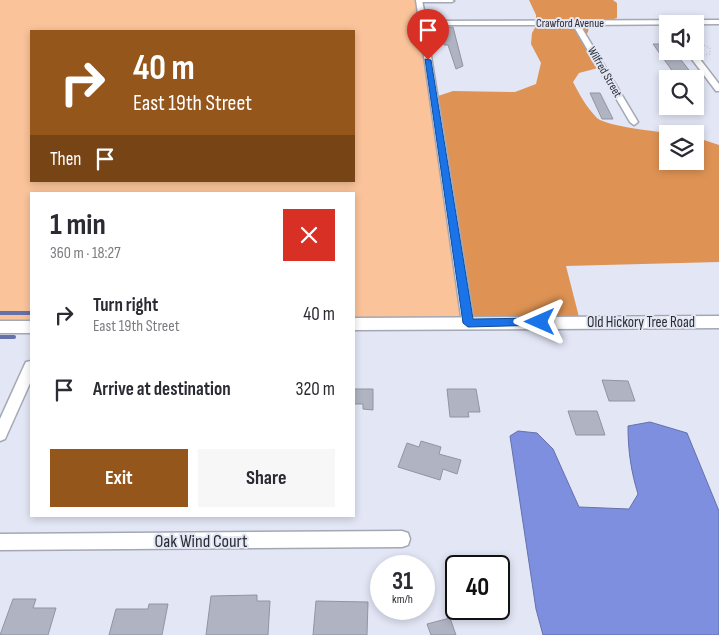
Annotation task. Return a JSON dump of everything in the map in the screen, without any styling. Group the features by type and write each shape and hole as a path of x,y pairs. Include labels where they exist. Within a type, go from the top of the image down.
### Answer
{"street":[{"path":"419,1 468,323"},
{"name":"Wilfred Street","path":"576,22 634,122"},
{"name":"Crawford Avenue","path":"422,23 719,22"},
{"path":"697,60 719,89"},
{"name":"Old Hickory Tree Road","path":"355,324 719,322"},
{"path":"0,327 30,327"},
{"path":"0,435 30,368"},
{"name":"Oak Wind Court","path":"0,542 402,539"}],"lane":[{"path":"419,1 452,1"}],"shaded area":[{"path":"0,0 422,0 473,318 355,319 355,192 30,192 30,322 0,322"},
{"path":"529,0 613,0 617,3 617,18 589,26 585,36 601,60 598,68 579,73 573,82 597,118 613,124 659,131 659,170 704,170 704,140 719,145 719,262 566,266 579,317 473,318 438,96 453,91 515,92 536,84 541,63 531,44 532,33 536,26 536,15"}],"water":[{"path":"650,422 687,433 719,511 719,635 543,635 536,609 510,436 518,431 537,433 553,449 579,507 629,509 638,494 630,461 628,426"}],"building":[{"path":"440,27 453,27 463,66 456,69 448,45 444,45"},
{"path":"653,44 659,44 659,52"},
{"path":"664,60 681,60 689,70 672,70"},
{"path":"590,93 600,93 613,119 602,119"},
{"path":"602,380 628,381 635,401 609,401"},
{"path":"355,389 373,389 373,410 363,409 363,404 355,404"},
{"path":"447,389 476,389 480,412 468,412 469,417 450,417"},
{"path":"568,411 597,411 605,435 576,435"},
{"path":"421,441 441,447 439,454 461,460 457,474 443,469 440,480 398,467 407,443 419,447"},
{"path":"257,595 257,601 270,601 268,635 206,635 211,596"},
{"path":"13,599 36,599 33,608 56,608 48,635 0,635"},
{"path":"316,601 368,602 367,635 313,635"},
{"path":"149,604 168,604 162,635 109,635 116,609 148,609"},
{"path":"445,619 451,620 456,635 431,635 427,624"}],"waterway":[{"path":"0,313 30,313"},
{"path":"0,337 14,337"}],"route":[{"path":"428,60 468,323 540,322"}]}
